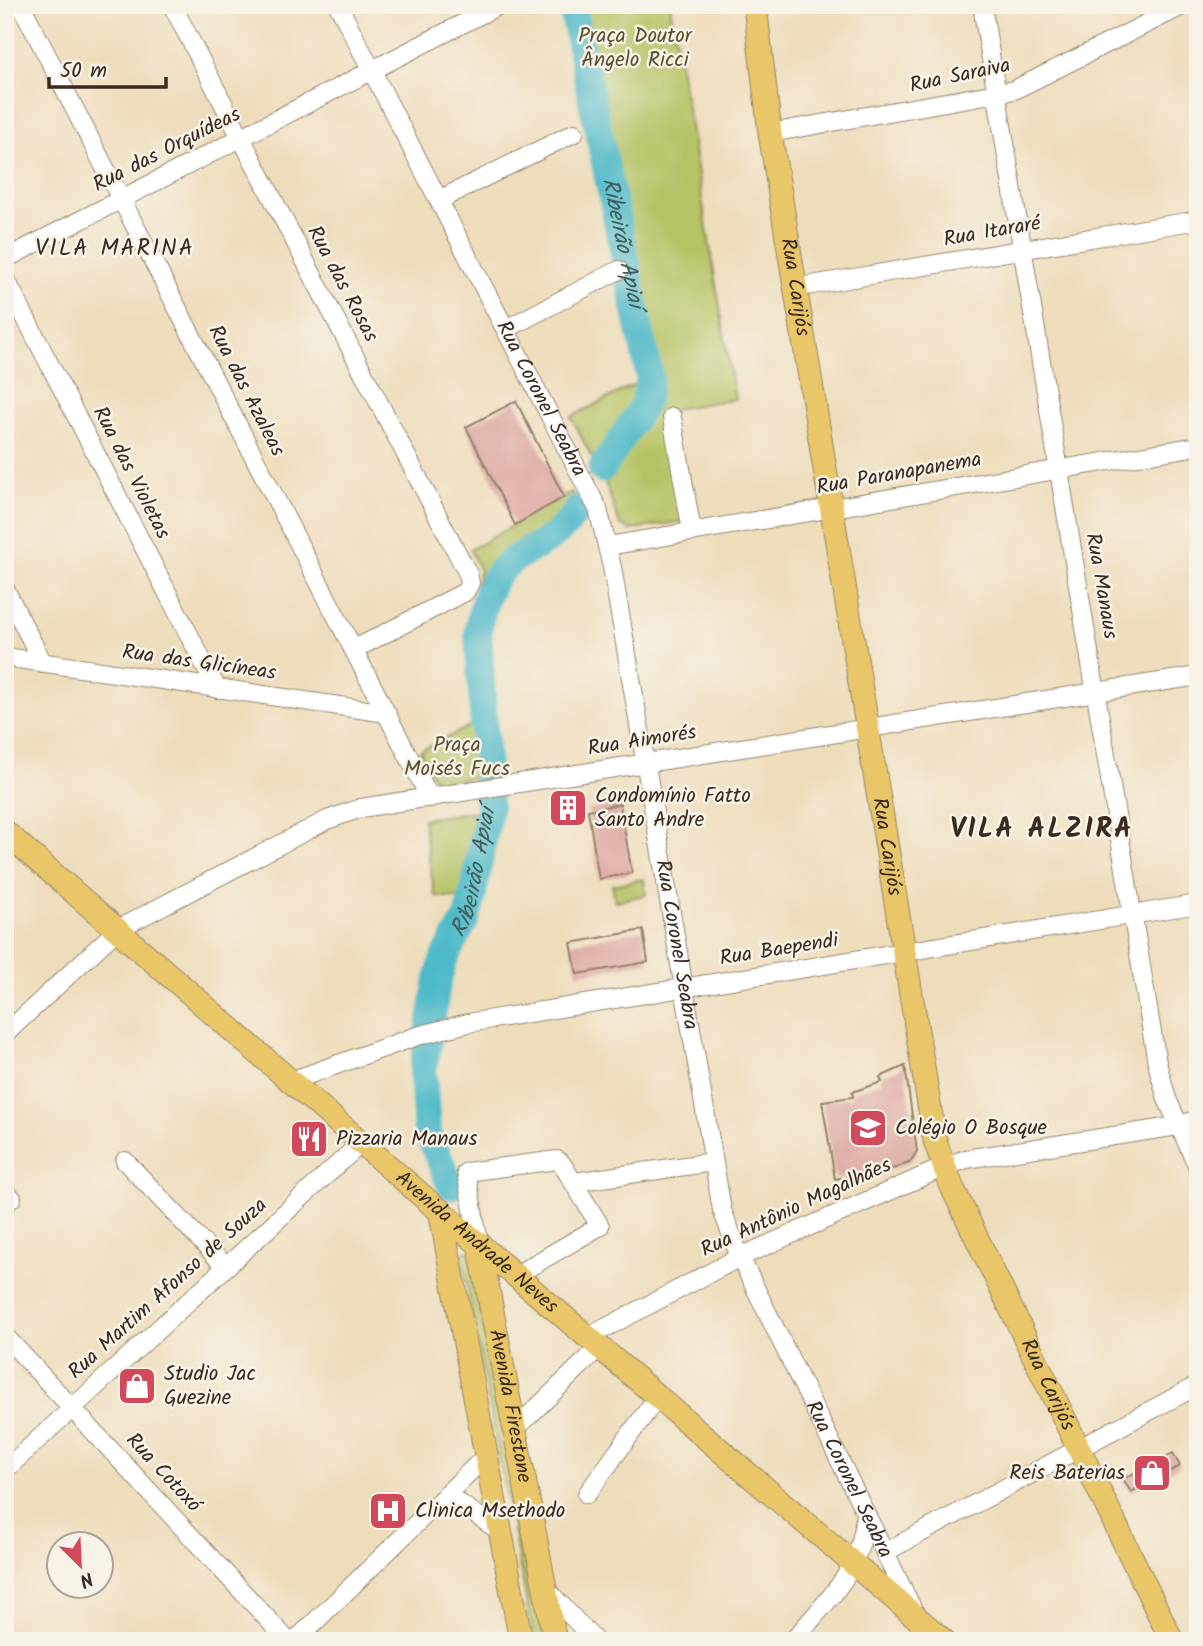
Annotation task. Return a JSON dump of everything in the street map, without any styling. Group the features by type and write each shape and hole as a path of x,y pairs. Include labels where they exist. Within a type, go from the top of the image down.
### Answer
{"main road":[{"name":"Rua Carijós","path":"755,5 770,133 794,288 935,1141 944,1167 1172,1641"},
{"name":"Avenida Andrade Neves","path":"5,832 361,1143 918,1621"},
{"name":"Avenida Firestone","path":"440,1210 521,1641"},
{"name":"Avenida Firestone","path":"479,1243 555,1641"},
{"name":"Rua Coronel Seabra","path":"918,1621 944,1641"}],"street":[{"name":"Rua das Azaleas","path":"21,5 430,798"},
{"name":"Rua das Rosas","path":"172,5 468,574 470,583 466,592 355,649"},
{"name":"Rua Coronel Seabra","path":"338,5 592,492 608,546 722,1210 740,1257 918,1621"},
{"name":"Rua das Orquídeas","path":"5,259 499,5"},
{"name":"Rua Manaus","path":"982,5 1157,1063 1178,1126 1198,1167"},
{"name":"Rua Saraiva","path":"770,133 998,95 1014,90 1184,5"},
{"path":"439,200 574,132"},
{"name":"Rua Itararé","path":"794,288 1198,220"},
{"path":"506,328 619,270"},
{"name":"Rua das Violetas","path":"5,278 216,689"},
{"path":"672,417 692,532"},
{"name":"Rua Paranapanema","path":"608,546 1198,446"},
{"path":"5,589 43,663"},
{"name":"Rua das Glicíneas","path":"5,657 387,713"},
{"name":"Rua Aimorés","path":"5,1034 118,929 327,820 361,808 1198,676"},
{"name":"Rua Baependi","path":"291,1081 442,1029 1198,904"},
{"name":"Rua Antônio Magalhães","path":"515,1429 594,1342 740,1257 966,1159 1178,1126 1198,1119"},
{"name":"Rua Martim Afonso de Souza","path":"5,1470 361,1143"},
{"name":"Avenida Firestone","path":"479,1243 466,1172 557,1160 574,1182"},
{"path":"125,1161 226,1268"},
{"path":"516,1275 600,1226 574,1182 713,1162"},
{"name":"Rua Cotoxó","path":"5,1336 288,1641"},
{"path":"885,1552 1198,1385"},
{"path":"587,1494 658,1396"},
{"path":"295,1641 486,1456"},
{"path":"446,1494 500,1532"},
{"path":"793,1641 854,1566 863,1541 865,1512"},
{"path":"546,1589 596,1641"}],"green space":[{"name":"Praça Doutor Ângelo Ricci","path":"583,5 670,5 735,399 679,408 667,414 685,521 629,530 620,525 606,485 571,417 647,378 651,395 658,386"},
{"path":"572,492 582,518 509,557 471,604 480,570 470,550"},
{"name":"Praça Moisés Fucs","path":"480,721 484,776 436,783 420,751"},
{"path":"482,810 469,899 435,896 423,819"},
{"path":"644,879 646,895 615,901 612,885"},
{"path":"466,1251 469,1254 545,1641 534,1641 461,1254"}],"building":[{"path":"516,401 564,497 515,525 466,427"},
{"name":"Condomínio Fatto Santo Andre","path":"577,798 580,815 558,819 556,802"},
{"path":"620,804 632,873 599,879 588,810"},
{"path":"643,930 648,962 577,974 571,943"},
{"name":"Colégio O Bosque","path":"905,1066 917,1151 911,1161 896,1168 835,1179 822,1101 853,1097 852,1092 882,1082 880,1077"},
{"name":"Reis Baterias","path":"1173,1453 1180,1466 1131,1492 1123,1479"}],"waterway":[{"name":"Ribeirão Apiaí","path":"572,5 650,378 644,404 602,469"},
{"name":"Ribeirão Apiaí","path":"451,1186 427,1131 423,1072 437,984 443,961 467,917 489,808 478,633 484,602 493,581 518,557 563,528 578,509"}],"place":[{"name":"Condomínio Fatto Santo Andre","path":"568,808"},
{"name":"Colégio O Bosque","path":"868,1128"},
{"name":"Pizzaria Manaus","path":"309,1139"},
{"name":"Studio Jac Guezine","path":"137,1386"},
{"name":"Reis Baterias","path":"1152,1473"},
{"name":"Clinica Msethodo","path":"388,1511"}],"district":[{"name":"VILA MARINA","path":"115,249"},
{"name":"VILA ALZIRA","path":"1042,829"}]}
